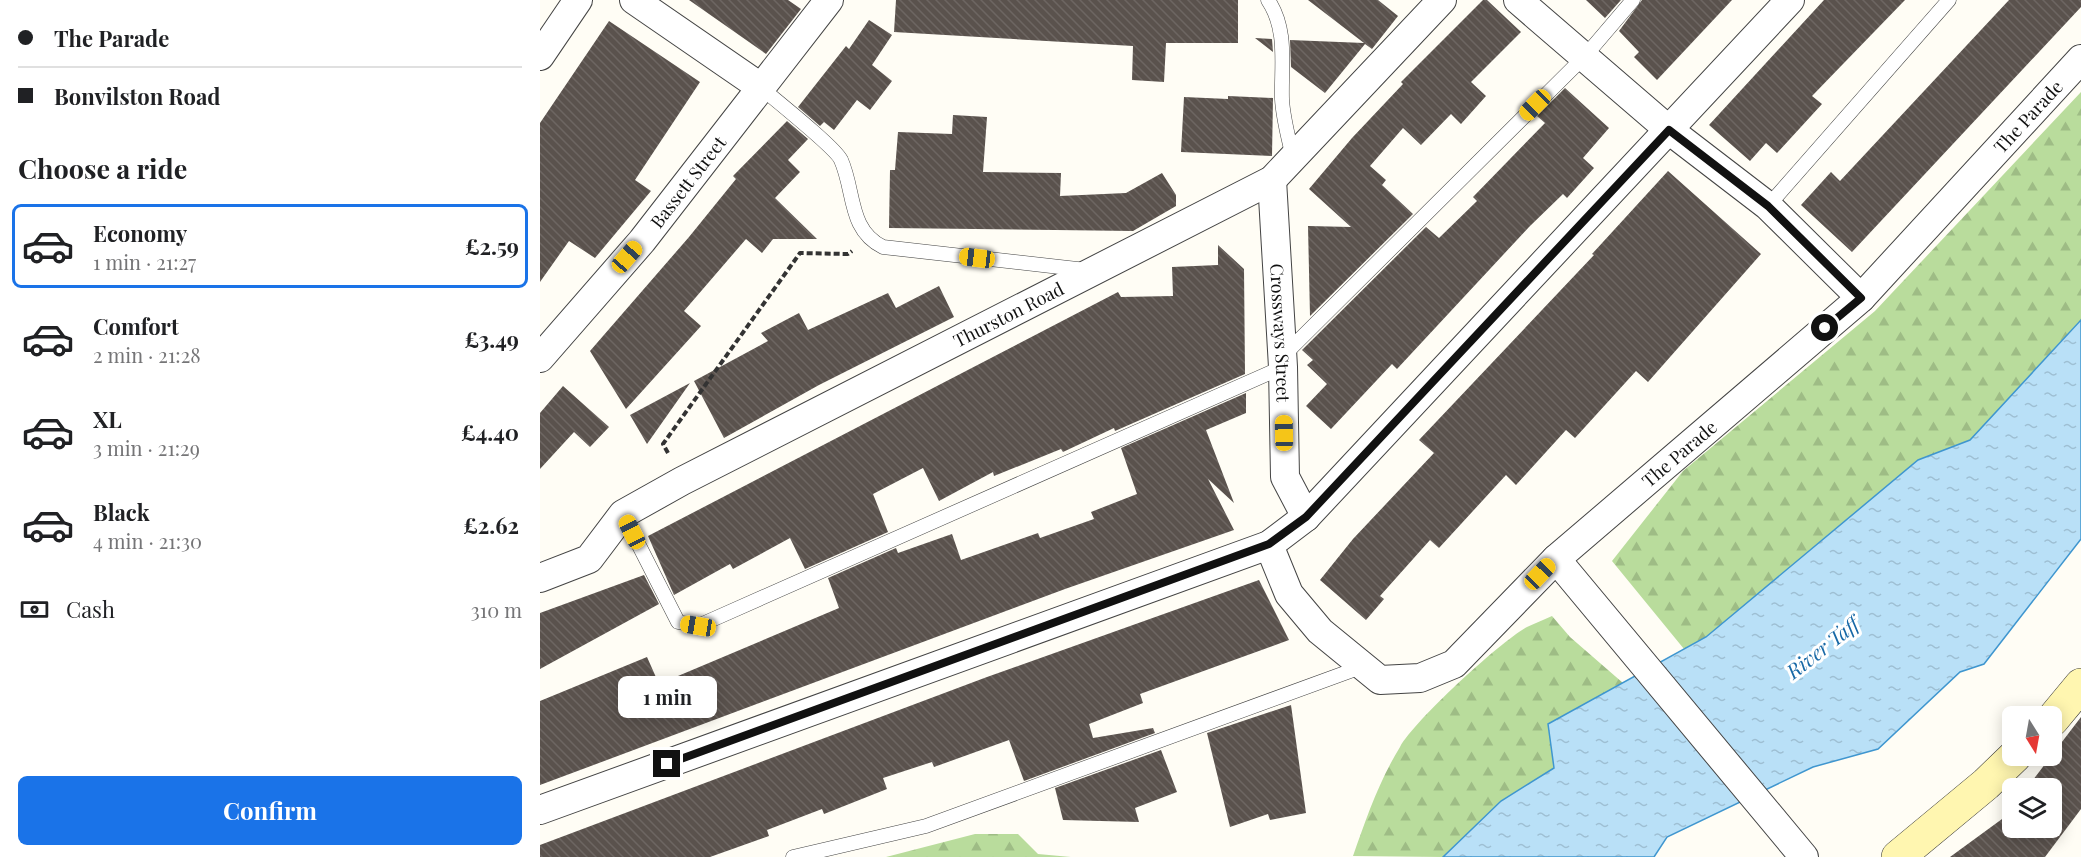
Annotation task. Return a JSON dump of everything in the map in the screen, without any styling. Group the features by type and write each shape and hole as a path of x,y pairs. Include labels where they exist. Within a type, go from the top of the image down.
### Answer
{"main road":[{"path":"2062,708 2081,685"},
{"path":"1898,857 2005,766"}],"street":[{"path":"540,56 578,0"},
{"path":"634,0 759,86"},
{"name":"Bassett Street","path":"540,358 642,241 759,86 829,0"},
{"name":"Thurston Road","path":"540,579 589,559 623,514 682,481 1272,180 1442,0"},
{"path":"1518,0 1586,55 1669,130 1768,206 1861,298"},
{"path":"540,810 1269,544 1306,517 1790,0"},
{"name":"The Parade","path":"1269,544 1289,594 1320,631 1380,680 1420,678 1454,664 1556,559 1861,298 2081,59"},
{"name":"Crossways Street","path":"1272,180 1282,362 1285,477 1306,517"},
{"path":"1556,559 1804,857"}],"lane":[{"path":"1268,0 1275,11 1281,30 1282,106 1293,160"},
{"path":"623,514 678,622 698,626 1282,362 1586,55 1634,0"},
{"path":"1768,206 1949,0"},
{"path":"759,86 841,158 860,226 868,240 883,247 1095,271"},
{"path":"793,857 927,826 1364,666"}],"path":[{"path":"682,481 663,444 800,253 848,254 868,240"}],"green space":[{"path":"2081,92 2081,320 1970,440 1918,460 1706,637 1684,649 1612,561 1683,471 1875,311"},
{"path":"1552,616 1570,637 1623,683 1549,724 1554,768 1501,801 1443,857 1353,856 1368,814 1392,760 1422,719 1459,682 1514,635"},
{"path":"975,834 1018,834 1038,854 1071,857 886,857"}],"water":[{"name":"River Taff","path":"2081,320 2081,539 1984,664 1960,672 1878,749 1813,767 1667,837 1654,857 1443,857 1501,801 1554,768 1548,724 1706,637 1918,460 1970,440"}],"building":[{"path":"689,0 788,0 801,9 766,54"},
{"path":"896,0 1238,0 1238,43 1166,43 1164,82 1132,80 1133,46 894,32"},
{"path":"1308,0 1378,0 1398,16 1372,49 1365,44 1325,93 1291,67 1290,40 1364,43"},
{"path":"1483,0 1487,0 1521,32 1471,82 1486,96 1461,124 1451,114 1421,145 1403,128 1370,166 1386,180 1382,185 1413,214 1310,316 1308,226 1351,227 1309,189 1352,138 1403,84 1401,82"},
{"path":"1586,0 1621,0 1605,18"},
{"path":"1642,0 1732,0 1657,80 1634,57 1639,52 1619,31"},
{"path":"1824,0 1905,0 1812,96 1822,104 1777,153 1766,143 1750,161 1709,125"},
{"path":"2009,0 2081,0 2081,7 1852,252 1801,205 1831,172 1840,181"},
{"path":"869,20 892,35 872,65 892,81 870,110 857,100 834,130 824,122 820,126 798,107 846,46 849,49"},
{"path":"609,21 700,82 635,180 651,191 595,258 569,241 540,282 540,123"},
{"path":"1255,38 1272,39 1273,52"},
{"path":"1565,88 1609,128 1583,158 1594,168 1567,198 1563,194 1529,227 1397,369 1392,364 1331,429 1306,406 1327,384 1307,365 1313,360 1302,350 1426,227 1439,238 1477,201 1473,197 1545,123 1537,116"},
{"path":"1228,96 1273,98 1272,156 1181,152 1184,97 1228,99"},
{"path":"953,115 987,117 983,172 1061,173 1060,196 1126,193 1162,173 1176,195 1176,206 1133,231 889,228 890,170 895,170 898,132 952,134"},
{"path":"787,121 808,139 788,160 800,172 775,198 817,239 773,239 762,253 746,239 684,311 701,326 626,409 590,351 689,237 736,179 733,176"},
{"path":"1668,171 1761,254 1648,382 1636,371 1575,438 1566,430 1516,485 1506,475 1439,548 1430,540 1380,596 1384,599 1366,620 1320,580 1353,539 1434,453 1419,440 1594,255 1592,254"},
{"path":"1218,245 1244,269 1245,374 1115,431 1114,428 1063,452 1061,449 994,476 993,472 939,501 923,468 873,494 888,532 805,569 790,538 733,569 730,564 674,595 648,536 1118,292 1121,297 1173,296 1172,267 1218,265"},
{"path":"939,286 954,317 819,385 724,438 694,381 768,341 761,333 799,313 808,330 888,293 896,308"},
{"path":"690,383 647,444 630,415"},
{"path":"563,386 609,427 590,447 574,432 540,469 540,413"},
{"path":"1246,393 1246,413 1206,430 1234,503 1208,479 1234,530 1065,589 540,785 540,701 647,657 659,684 839,608 828,578 896,548 898,553 952,534 961,560 1038,533 1040,538 1094,519 1091,512 1137,494 1121,448"},
{"path":"644,575 659,604 540,669 540,613"},
{"path":"1259,580 1289,640 1140,694 1143,703 1089,724 1093,738 1153,728 1155,733 1024,781 1009,740 934,767 932,762 883,778 887,789 824,814 822,809 767,830 769,836 710,857 540,857 540,845 987,677"},
{"path":"1291,705 1306,813 1270,820 1268,814 1230,827 1207,733"},
{"path":"2081,717 2081,809 2062,834 2062,778 2034,778 2044,766 2062,766 2062,742"},
{"path":"1161,750 1177,792 1135,808 1139,822 1063,820 1055,788"},
{"path":"2002,819 2002,838 2059,838 2045,857 1950,857"}],"route":[{"path":"667,764 1269,544 1306,517 1669,130 1768,206 1861,298 1825,328"}]}
